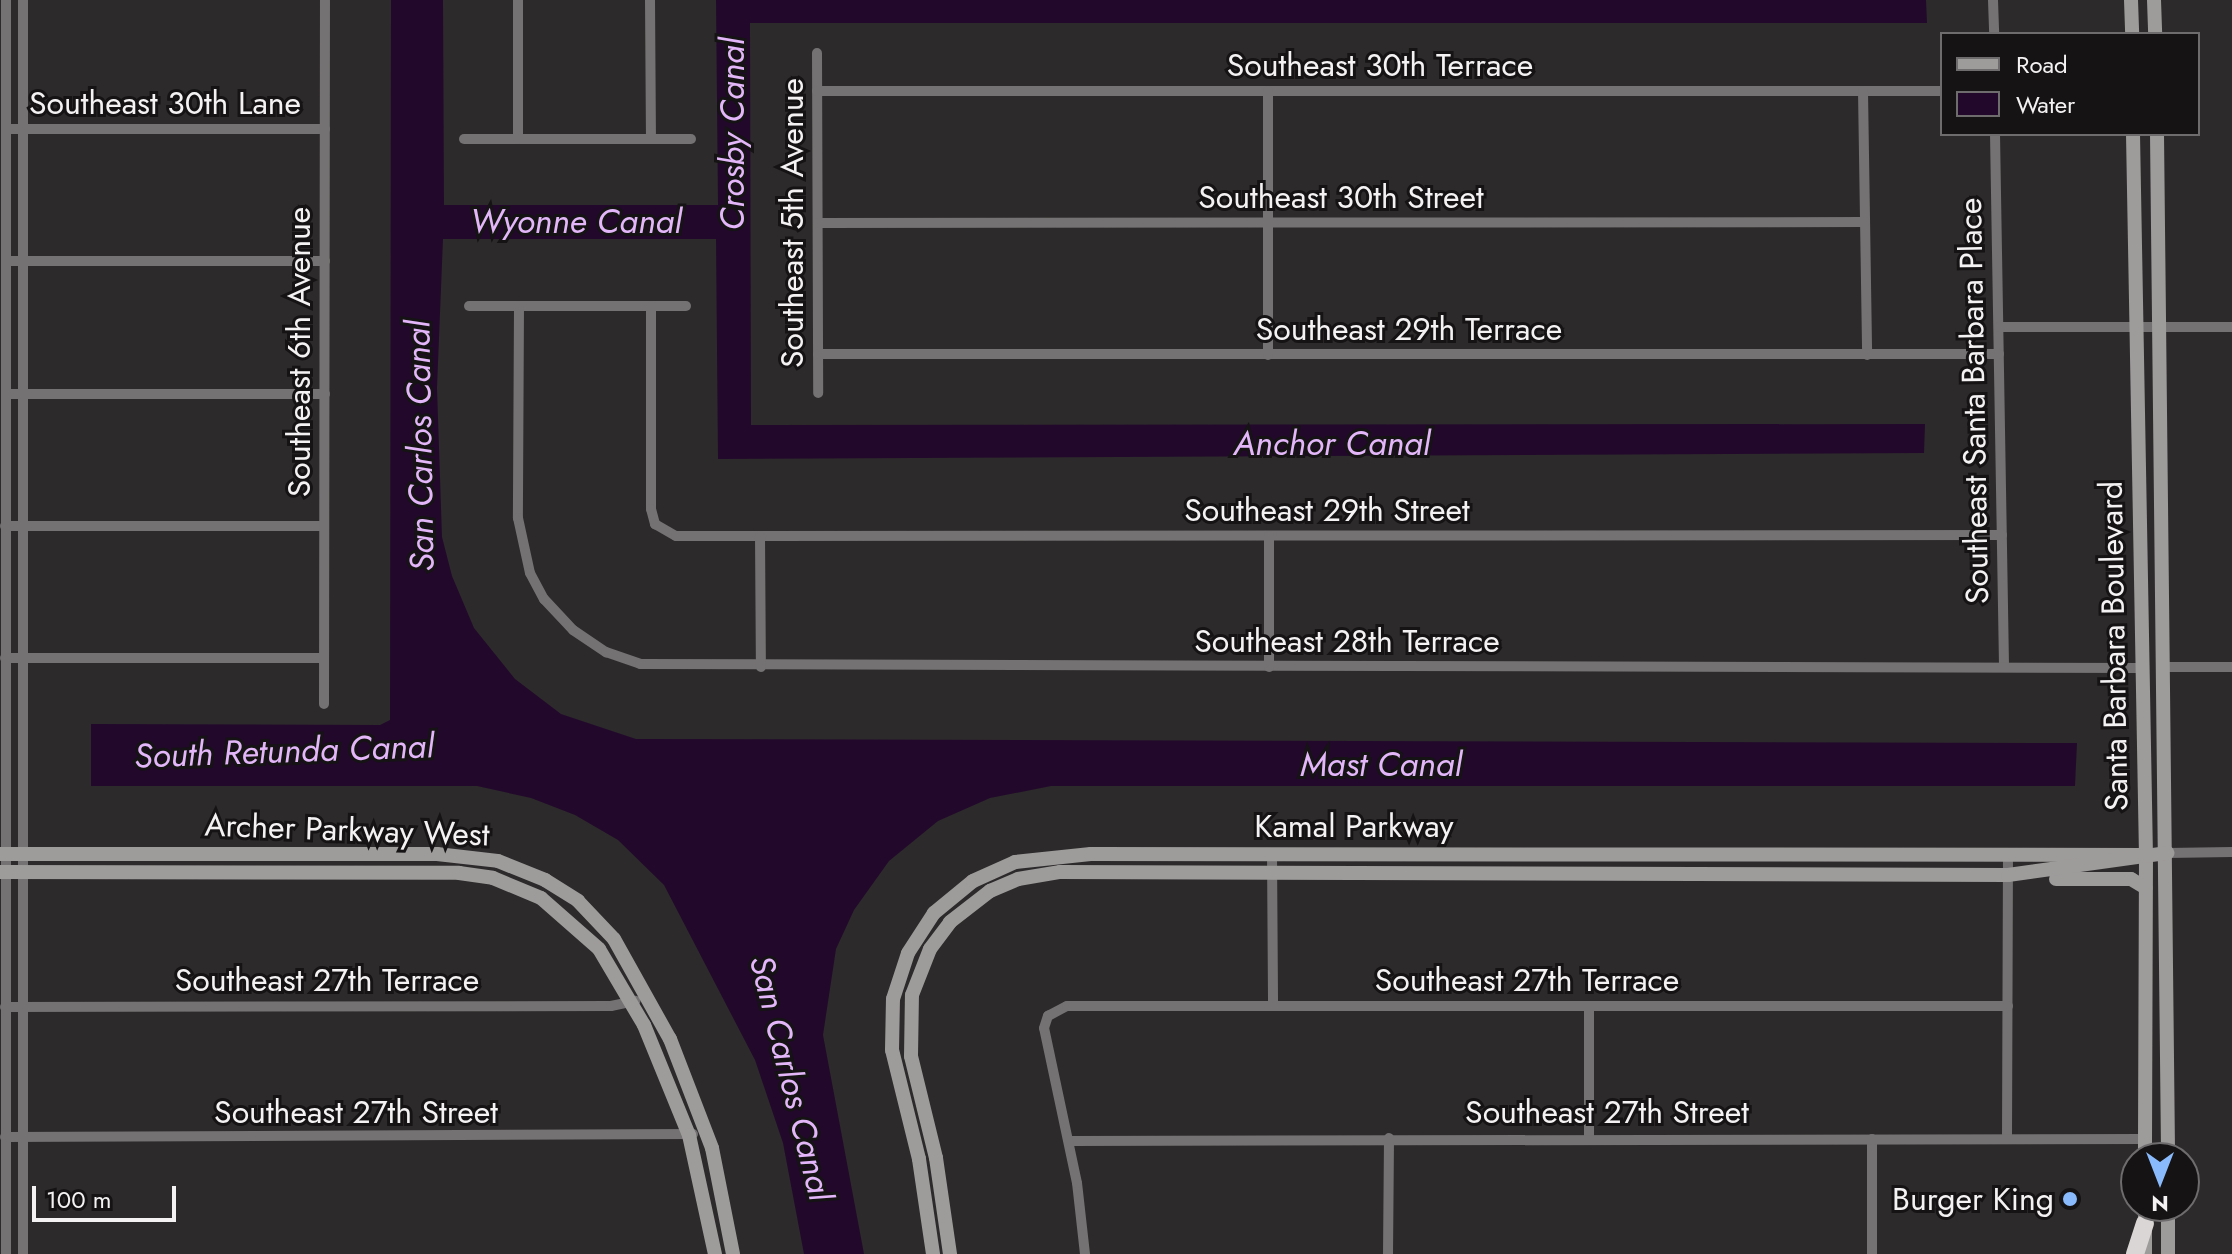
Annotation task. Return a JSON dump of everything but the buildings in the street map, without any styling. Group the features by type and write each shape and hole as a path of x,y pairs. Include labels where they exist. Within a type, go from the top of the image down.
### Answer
{"highway":[{"path":"2135,1254 2143,1222"}],"street":[{"path":"6,0 2,854 5,1007 3,1209 6,1254"},
{"path":"23,0 23,1254"},
{"name":"Southeast 6th Avenue","path":"324,704 325,0"},
{"path":"518,0 518,139"},
{"path":"650,0 651,139"},
{"path":"1993,0 1994,32"},
{"path":"2131,0 2132,32"},
{"path":"2154,0 2155,32"},
{"name":"Southeast 5th Avenue","path":"817,53 818,393"},
{"name":"Southeast 30th Terrace","path":"817,91 1940,91"},
{"path":"1268,91 1268,355"},
{"path":"1863,91 1867,355"},
{"name":"Southeast 30th Lane","path":"6,129 325,129"},
{"name":"Southeast Santa Barbara Place","path":"1995,136 2004,667"},
{"name":"Santa Barbara Boulevard","path":"2133,136 2146,855 2145,1139"},
{"name":"Santa Barbara Boulevard","path":"2157,136 2166,667 2168,1142"},
{"path":"464,139 691,139"},
{"path":"3,196 23,195"},
{"name":"Southeast 30th Street","path":"818,223 1865,222"},
{"path":"6,261 325,261"},
{"path":"469,306 686,306"},
{"name":"Southeast 28th Terrace","path":"519,306 519,532 537,586 563,621 594,646 640,664 761,667 2143,668"},
{"name":"Southeast 29th Street","path":"651,306 651,509 655,524 676,536 2002,535"},
{"path":"1999,327 2232,327"},
{"name":"Southeast 29th Terrace","path":"818,354 1999,354"},
{"path":"6,394 325,394"},
{"path":"5,526 324,526"},
{"path":"760,536 761,667"},
{"path":"1269,536 1269,667"},
{"path":"5,658 324,658"},
{"path":"2166,667 2232,667"},
{"path":"2167,853 2232,852"},
{"name":"Kamal Parkway","path":"950,1254 936,1158 909,1042 916,979 939,935 976,900 1032,876 1272,872 2008,875 2167,853"},
{"name":"Archer Parkway West","path":"2,854 437,854 498,861 545,880 588,910 621,949 649,997 706,1129 733,1254"},
{"path":"1272,854 1273,1006"},
{"name":"Kamal Parkway","path":"933,1254 891,1025 902,967 934,913 973,881 1026,858 1272,854 2146,855"},
{"path":"2007,1139 2008,855"},
{"name":"Archer Parkway West","path":"2,872 424,871 484,876 526,890 572,919 605,957 630,1002 666,1072 689,1135 715,1254"},
{"path":"2008,875 2127,878 2146,888"},
{"name":"Southeast 27th Terrace","path":"5,1007 630,1002 649,997"},
{"name":"Southeast 27th Terrace","path":"1069,1141 1045,1039 1048,1016 1067,1006 2008,1006"},
{"path":"1589,1006 1589,1138"},
{"name":"Southeast 27th Street","path":"5,1137 689,1135 706,1129"},
{"path":"1388,1254 1389,1138"},
{"name":"Southeast 27th Street","path":"1069,1141 1389,1138 2145,1139"},
{"path":"1872,1139 1872,1254"},
{"path":"1069,1141 1085,1254"},
{"path":"3,1209 23,1209"},
{"path":"2145,1222 2145,1254"},
{"path":"2168,1222 2168,1254"}],"water":[{"path":"391,0 443,0 444,205 718,205 716,0 1926,0 1927,23 750,23 751,425 1925,424 1924,453 718,459 716,239 443,239 437,388 442,537 452,576 474,628 515,679 561,714 636,739 2077,743 2075,786 1051,786 990,798 938,821 889,861 854,910 836,949 823,1035 864,1254 804,1254 783,1143 755,1060 664,885 618,840 575,815 531,798 477,786 91,786 91,724 380,725 390,720"}],"place":[{"name":"Burger King","path":"2070,1199"}],"water label":[{"name":"Crosby Canal","path":"733,134"},
{"name":"Wyonne Canal","path":"576,222"},
{"name":"Anchor Canal","path":"1332,444"},
{"name":"San Carlos Canal","path":"420,446"},
{"name":"South Retunda Canal","path":"284,751"},
{"name":"Mast Canal","path":"1381,765"},
{"name":"San Carlos Canal","path":"791,1078"}]}
